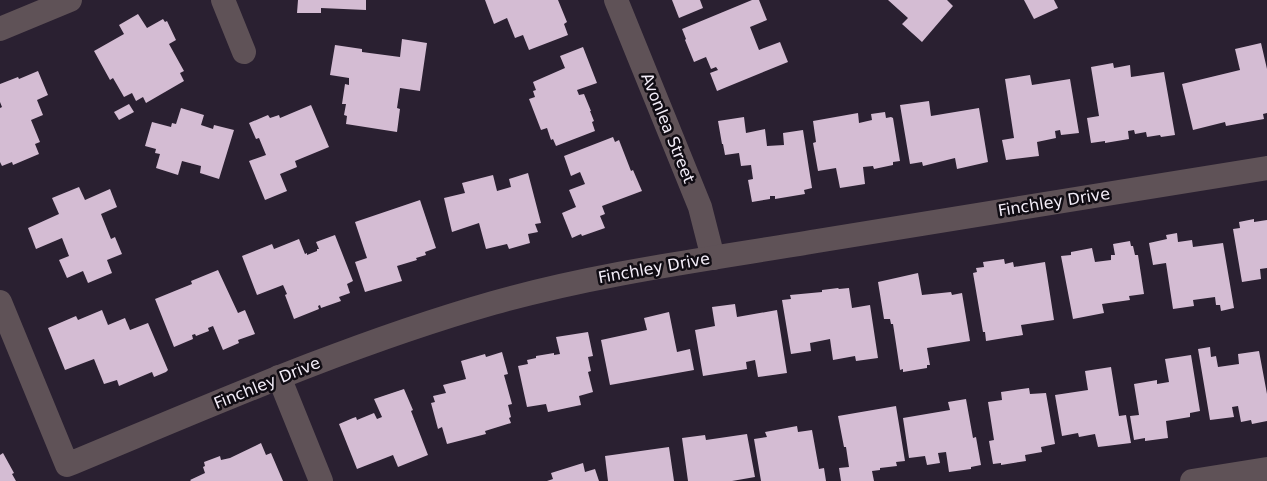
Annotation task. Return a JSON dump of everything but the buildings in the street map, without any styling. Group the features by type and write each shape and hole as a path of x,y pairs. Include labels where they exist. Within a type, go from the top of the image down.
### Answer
{"street":[{"path":"0,29 70,0"},
{"path":"223,0 244,52"},
{"name":"Avonlea Street","path":"616,0 700,208 713,258"},
{"name":"Finchley Drive","path":"0,302 67,465 331,357 412,327 495,303 609,276 1267,168"},
{"path":"279,378 321,481"},
{"path":"1192,481 1267,469"}]}
